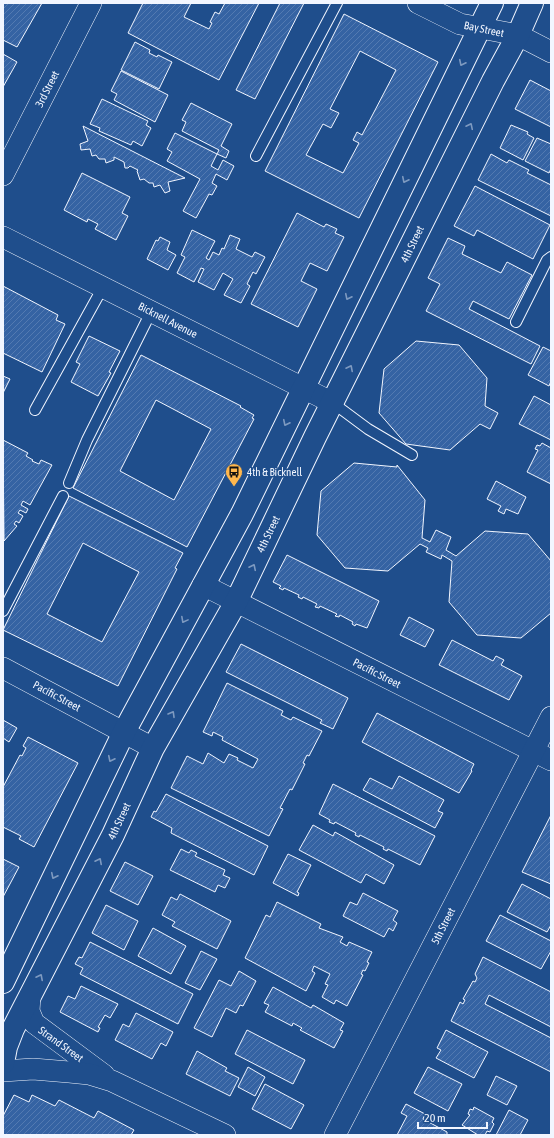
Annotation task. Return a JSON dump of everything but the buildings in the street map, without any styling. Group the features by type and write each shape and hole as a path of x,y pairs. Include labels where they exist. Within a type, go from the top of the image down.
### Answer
{"street":[{"name":"3rd Street","path":"3,175 91,3"},
{"name":"Bay Street","path":"418,3 460,24 518,35 551,52"},
{"path":"3,982 124,732 242,514 492,3"},
{"name":"4th Street","path":"3,1063 9,1040 113,835 152,748 236,602 333,403 490,88 518,35 532,3"},
{"name":"Bicknell Avenue","path":"3,236 333,403"},
{"name":"Pacific Street","path":"203,585 542,756"},
{"name":"Pacific Street","path":"3,668 152,748"},
{"name":"5th Street","path":"335,1135 542,756 551,717"},
{"name":"Strand Street","path":"30,996 29,1011 34,1024 112,1081"},
{"name":"Strand Street","path":"3,1072 22,1069 89,1074 112,1081 225,1135"}],"lane":[{"path":"256,156 337,3"},
{"path":"516,322 546,260 551,256"},
{"path":"35,410 103,287"},
{"path":"69,483 87,440 151,312"},
{"path":"333,403 368,429 412,456"},
{"path":"3,611 63,496"}],"place":[{"name":"4th & Bicknell","path":"234,487"}]}
